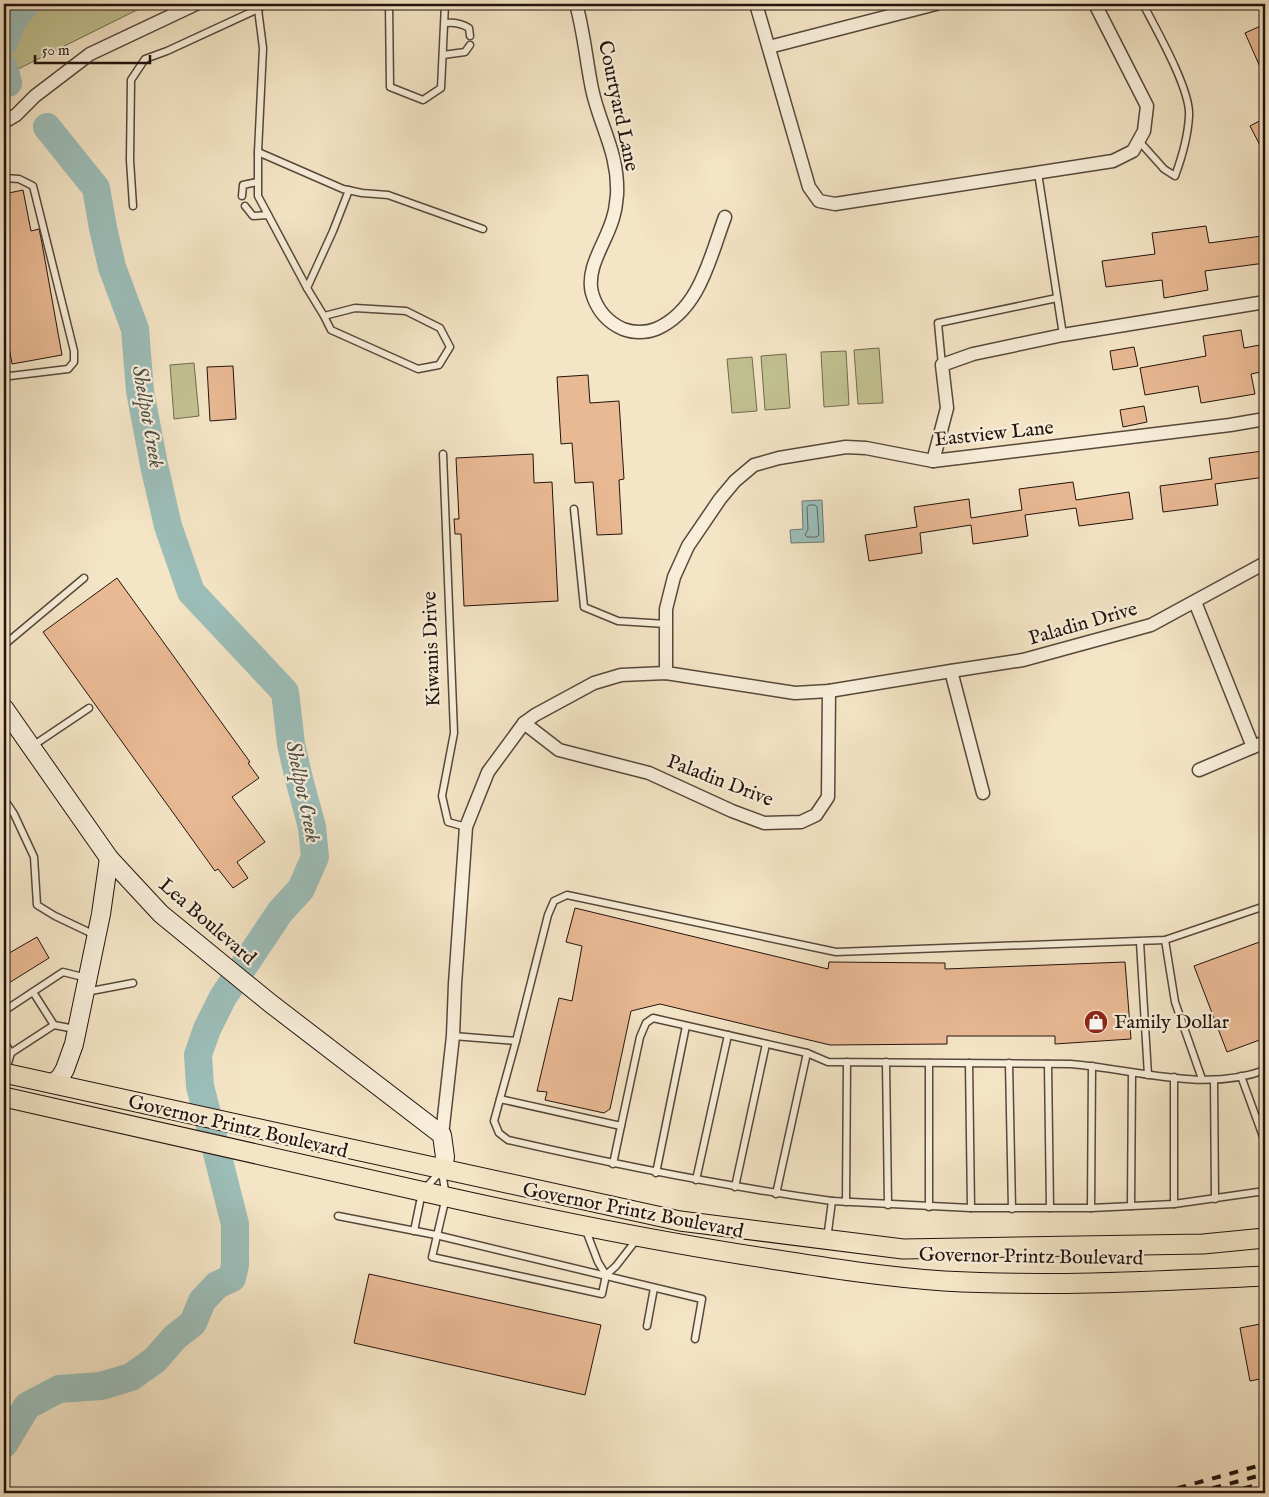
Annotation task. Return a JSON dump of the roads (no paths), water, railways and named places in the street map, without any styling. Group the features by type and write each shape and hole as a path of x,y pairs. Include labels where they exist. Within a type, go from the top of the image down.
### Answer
{"main road":[{"name":"Governor Printz Boulevard","path":"5,1073 680,1221 903,1249 1204,1244 1265,1238"},
{"path":"4,1096 32,1091 53,1084"},
{"name":"Governor Printz Boulevard","path":"4,1096 422,1192 584,1227 712,1250 842,1270 943,1281 1032,1283 1150,1282 1265,1276"},
{"path":"640,1236 654,1228 734,1241 813,1249 827,1240"}],"street":[{"path":"4,122 16,115 35,96 90,54 196,4"},
{"name":"Courtyard Lane","path":"576,4 582,26 592,90 615,159 617,194 614,214 592,272 590,283 596,305 603,316 614,325 640,332 668,324 691,301 725,217"},
{"path":"756,4 809,187 819,201 835,204 865,201 1114,161 1133,151 1144,131 1147,106 1095,4"},
{"path":"768,47 936,4"},
{"path":"933,461 947,408 942,365 973,354 1064,335 1265,302"},
{"name":"Eastview Lane","path":"666,673 666,609 670,586 688,546 720,499 736,481 754,466 779,458 846,447 866,448 933,461 1265,419"},
{"name":"Paladin Drive","path":"442,1135 454,1036 455,984 466,828 488,772 524,723 535,715 594,683 621,675 666,673 795,693 829,692 1023,660 1150,625 1265,563"},
{"path":"1195,602 1253,747"},
{"path":"952,671 983,793"},
{"name":"Paladin Drive","path":"524,723 559,750 649,773 732,811 764,823 801,822 816,815 828,797 829,692"},
{"name":"Lea Boulevard","path":"4,708 109,858 161,914 270,1004 442,1135"},
{"path":"1199,770 1265,742"},
{"path":"53,1084 65,1069 77,1030 87,985 109,858"},
{"path":"442,1135 445,1156 442,1170"}],"lane":[{"path":"133,206 130,160 131,80 145,59 167,51 258,6 266,4"},
{"path":"389,4 390,87 423,100 442,88 445,4"},
{"path":"1139,141 1164,169 1175,176 1182,157 1190,115 1185,91 1143,4"},
{"path":"258,6 263,48 258,196 307,288 331,330 418,369 439,365 450,347 440,328 406,311 355,308 324,316"},
{"path":"445,23 455,22 464,25 469,28 470,36"},
{"path":"443,55 464,52 470,44"},
{"path":"258,152 348,190 362,193 388,194 483,229"},
{"path":"1038,173 1064,335"},
{"path":"4,178 18,179 33,186 74,351 74,362 68,368 10,376 4,375"},
{"path":"242,196 243,185 257,182"},
{"path":"307,288 333,231 348,190"},
{"path":"245,206 253,216 268,215"},
{"path":"942,365 938,323 1057,298"},
{"name":"Kiwanis Drive","path":"443,454 454,732 442,796 448,822 466,828"},
{"path":"574,509 584,607 618,621 666,624"},
{"path":"4,645 84,578"},
{"path":"30,747 89,708"},
{"path":"4,799 14,814 34,856 37,905 55,916 96,935"},
{"path":"1265,906 1165,940 836,952 567,895 554,901 548,915 494,1120 499,1133 508,1140 656,1173 776,1194 832,1201 971,1208 1091,1208 1174,1204 1265,1191"},
{"path":"1165,940 1174,1002 1202,1079"},
{"path":"1140,942 1148,1075"},
{"path":"4,1011 13,1009 33,992 63,972 87,985 133,983"},
{"path":"33,992 54,1025"},
{"path":"613,1164 640,1037 646,1023 653,1018 807,1053 828,1062 1009,1063 1092,1066 1148,1075 1214,1080 1253,1074 1265,1070"},
{"path":"5,1073 11,1053 32,1037 54,1025 77,1030"},
{"path":"656,1173 686,1026"},
{"path":"696,1180 728,1035"},
{"path":"454,1036 516,1042"},
{"path":"4,1042 11,1053"},
{"path":"735,1187 766,1044"},
{"path":"776,1194 807,1053"},
{"path":"846,1202 847,1062"},
{"path":"886,1062 888,1205"},
{"path":"929,1063 929,1206"},
{"path":"969,1063 971,1208"},
{"path":"1009,1063 1012,1209"},
{"path":"1048,1064 1050,1208"},
{"path":"1091,1208 1092,1066"},
{"path":"1131,1206 1132,1073"},
{"path":"1241,1076 1265,1142"},
{"path":"1174,1077 1174,1204"},
{"path":"1214,1080 1216,1199"},
{"path":"500,1099 621,1126"},
{"path":"414,1231 422,1192 442,1170"},
{"path":"442,1170 446,1197 432,1256 602,1294 606,1275 616,1266 640,1236"},
{"path":"827,1240 832,1201"},
{"path":"338,1216 436,1235 702,1299 696,1339"},
{"path":"584,1227 598,1262 606,1275"},
{"path":"647,1326 654,1288"}],"water":[{"path":"822,500 824,542 791,543 790,530 803,529 802,501"}],"waterway":[{"name":"Shellpot Creek","path":"4,42 12,22 26,4"},
{"name":"Shellpot Creek","path":"4,67 8,83"},
{"name":"Shellpot Creek","path":"4,1444 27,1406 59,1389 101,1386 131,1377 155,1360 175,1337 193,1323 202,1301 217,1285 232,1278 235,1265 235,1224 200,1086 198,1055 207,1029 223,997 280,912 301,889 315,857 312,827 291,744 285,692 191,592 168,526 140,391 135,329 112,267 96,188 47,127"}],"railway":[{"path":"1160,1493 1265,1464"},
{"path":"1195,1493 1265,1474"},
{"path":"1226,1493 1265,1483"}],"place":[{"name":"Family Dollar","path":"1096,1022"}]}
